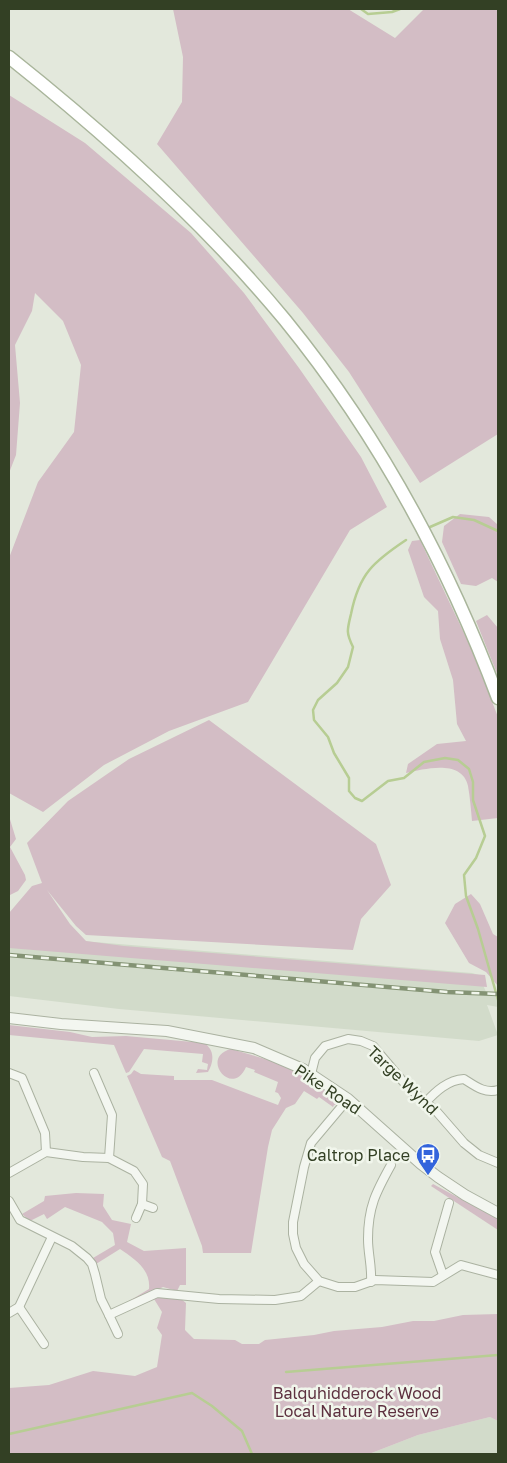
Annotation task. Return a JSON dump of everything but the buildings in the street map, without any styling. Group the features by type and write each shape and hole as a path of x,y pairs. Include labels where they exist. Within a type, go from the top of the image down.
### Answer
{"main road":[{"path":"9,57 115,145 242,270 286,321 342,397 383,460 418,520 448,577 481,652 498,698"}],"street":[{"name":"Pike Road","path":"9,1018 61,1024 166,1031 254,1048 311,1074 348,1099 438,1177 465,1195 498,1213"},
{"name":"Targe Wynd","path":"311,1074 315,1058 325,1046 348,1039 361,1040 373,1046 406,1085 437,1112 464,1143 479,1155 498,1163"},
{"path":"9,1073 22,1078 45,1133 46,1152"},
{"path":"94,1073 112,1115 109,1158"},
{"path":"425,1103 435,1092 454,1079 464,1079 485,1091 498,1090"},
{"path":"348,1099 311,1143 293,1222 296,1248 304,1264 318,1281 338,1287 355,1287 376,1280 434,1282 460,1265 498,1275"},
{"path":"9,1174 46,1152 109,1158 134,1171 143,1184 142,1204 136,1218"},
{"path":"371,1282 372,1268 368,1240 371,1207 375,1193 391,1164"},
{"path":"9,1201 20,1220 72,1246 92,1264 100,1299 110,1315 118,1334"},
{"path":"443,1275 436,1252 449,1203"},
{"path":"142,1204 153,1208"},
{"path":"9,1313 18,1307 52,1237"},
{"path":"110,1315 157,1293 219,1299 275,1300 301,1296 318,1281"},
{"path":"18,1307 44,1344"}],"shaded area":[{"path":"9,935 472,973 479,975 486,992 498,992 498,1007 487,1005 498,1035 479,1041 119,1009 9,996"},
{"path":"490,1417 498,1421 498,1454 369,1454 418,1435"}],"green space":[{"path":"173,9 348,9 395,38 424,9 498,9 498,434 420,483 349,372 303,313 157,144 182,102 183,57"},
{"path":"9,95 85,143 191,233 244,293 299,368 361,457 387,507 350,530 248,702 169,731 104,765 43,812 9,793 9,558 38,482 74,432 81,365 63,321 35,293 32,311 15,345 20,403 16,455 9,473"},
{"path":"460,514 489,517 498,525 498,582 492,578 476,586 461,584 442,542 444,526"},
{"path":"420,540 471,648 498,717 498,818 472,821 468,786 458,772 451,769 432,768 406,773 408,764 437,744 466,741 457,724 453,680 440,639 438,611 424,597 408,550 412,541"},
{"path":"487,615 498,628 498,676 476,621"},
{"path":"209,720 376,844 391,885 361,919 353,950 86,935 76,926 47,890 70,924 86,941 124,946 485,975 487,987 9,948 9,913 32,886 42,883 27,843 68,801 129,759"},
{"path":"9,816 16,839 10,847 26,880 18,891 10,895 9,903"},
{"path":"471,894 480,904 493,934 498,937 498,986 486,972 469,963 445,923 455,904"},
{"path":"9,1025 70,1032 92,1037 126,1036 204,1043 212,1053 212,1060 208,1072 196,1073 198,1069 207,1070 208,1064 202,1062 203,1054 144,1049 129,1072 126,1073 114,1045 9,1035"},
{"path":"231,1049 279,1063 313,1080 332,1093 336,1098 336,1105 333,1107 319,1097 317,1099 304,1091 295,1104 286,1108 272,1130 251,1253 203,1253 170,1161 162,1157 127,1076 134,1070 141,1074 174,1076 174,1080 212,1080 278,1105 281,1098 275,1092 278,1082 246,1067 240,1076 233,1079 221,1073 218,1067 218,1060 222,1053"},
{"path":"433,1184 498,1219 498,1230 431,1186"},
{"path":"76,1193 104,1194 103,1206 112,1220 131,1224 127,1242 144,1251 186,1248 186,1285 180,1285 177,1291 163,1287 134,1301 131,1300 149,1289 147,1276 136,1261 120,1249 96,1264 93,1258 115,1245 113,1233 102,1222 65,1207 47,1219 44,1214 30,1221 22,1214 44,1201 45,1196"},
{"name":"Balquhidderock Wood Local Nature Reserve","path":"152,1297 180,1298 186,1303 185,1330 194,1339 235,1340 242,1344 259,1344 265,1340 382,1327 413,1321 434,1321 463,1315 498,1314 498,1421 490,1417 418,1435 369,1454 9,1454 9,1388 49,1385 93,1371 135,1376 157,1367 162,1335 157,1328 162,1312 154,1299 136,1307"}],"waterway":[{"path":"361,9 368,14 392,12 400,9"},
{"path":"430,527 453,517 474,520 498,531"},
{"path":"406,540 376,563 363,579 354,600 349,624 348,635 353,647 348,667 337,683 318,700 313,710 314,720 328,737 334,753 349,778 349,791 355,798 362,801 388,781 404,778 424,762 445,758 458,760 469,769 473,782 473,800 485,836 476,858 464,875 466,896 478,929 498,1000"},
{"path":"286,1372 498,1355"},
{"path":"9,1434 192,1393 212,1406 242,1431 252,1454"}],"railway":[{"path":"9,955 447,992 498,994"}],"place":[{"name":"Caltrop Place","path":"428,1176"}]}
